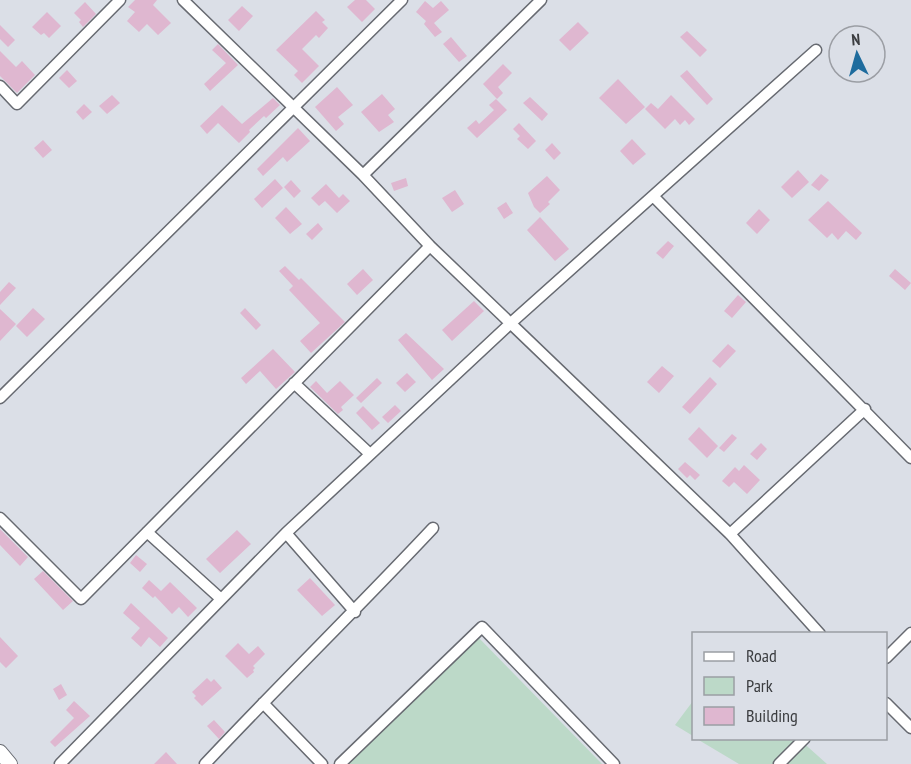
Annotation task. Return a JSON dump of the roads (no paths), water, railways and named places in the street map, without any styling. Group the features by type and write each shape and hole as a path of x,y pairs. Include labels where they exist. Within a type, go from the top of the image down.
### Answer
{"main road":[{"path":"0,752 10,764"}],"street":[{"path":"0,86 17,104 120,0"},
{"path":"183,0 294,106 430,246 512,322 730,534 819,632"},
{"path":"0,398 402,0"},
{"path":"363,175 541,0"},
{"path":"60,764 286,533 512,322 816,50"},
{"path":"653,196 911,458"},
{"path":"0,518 81,599 430,246"},
{"path":"294,383 370,454"},
{"path":"730,534 866,410"},
{"path":"206,764 263,703 355,612 433,528"},
{"path":"147,532 221,599"},
{"path":"286,533 355,612"},
{"path":"340,764 482,627 614,764"},
{"path":"887,656 911,633"},
{"path":"263,703 322,764"},
{"path":"887,705 911,728"},
{"path":"779,764 803,740"}]}
